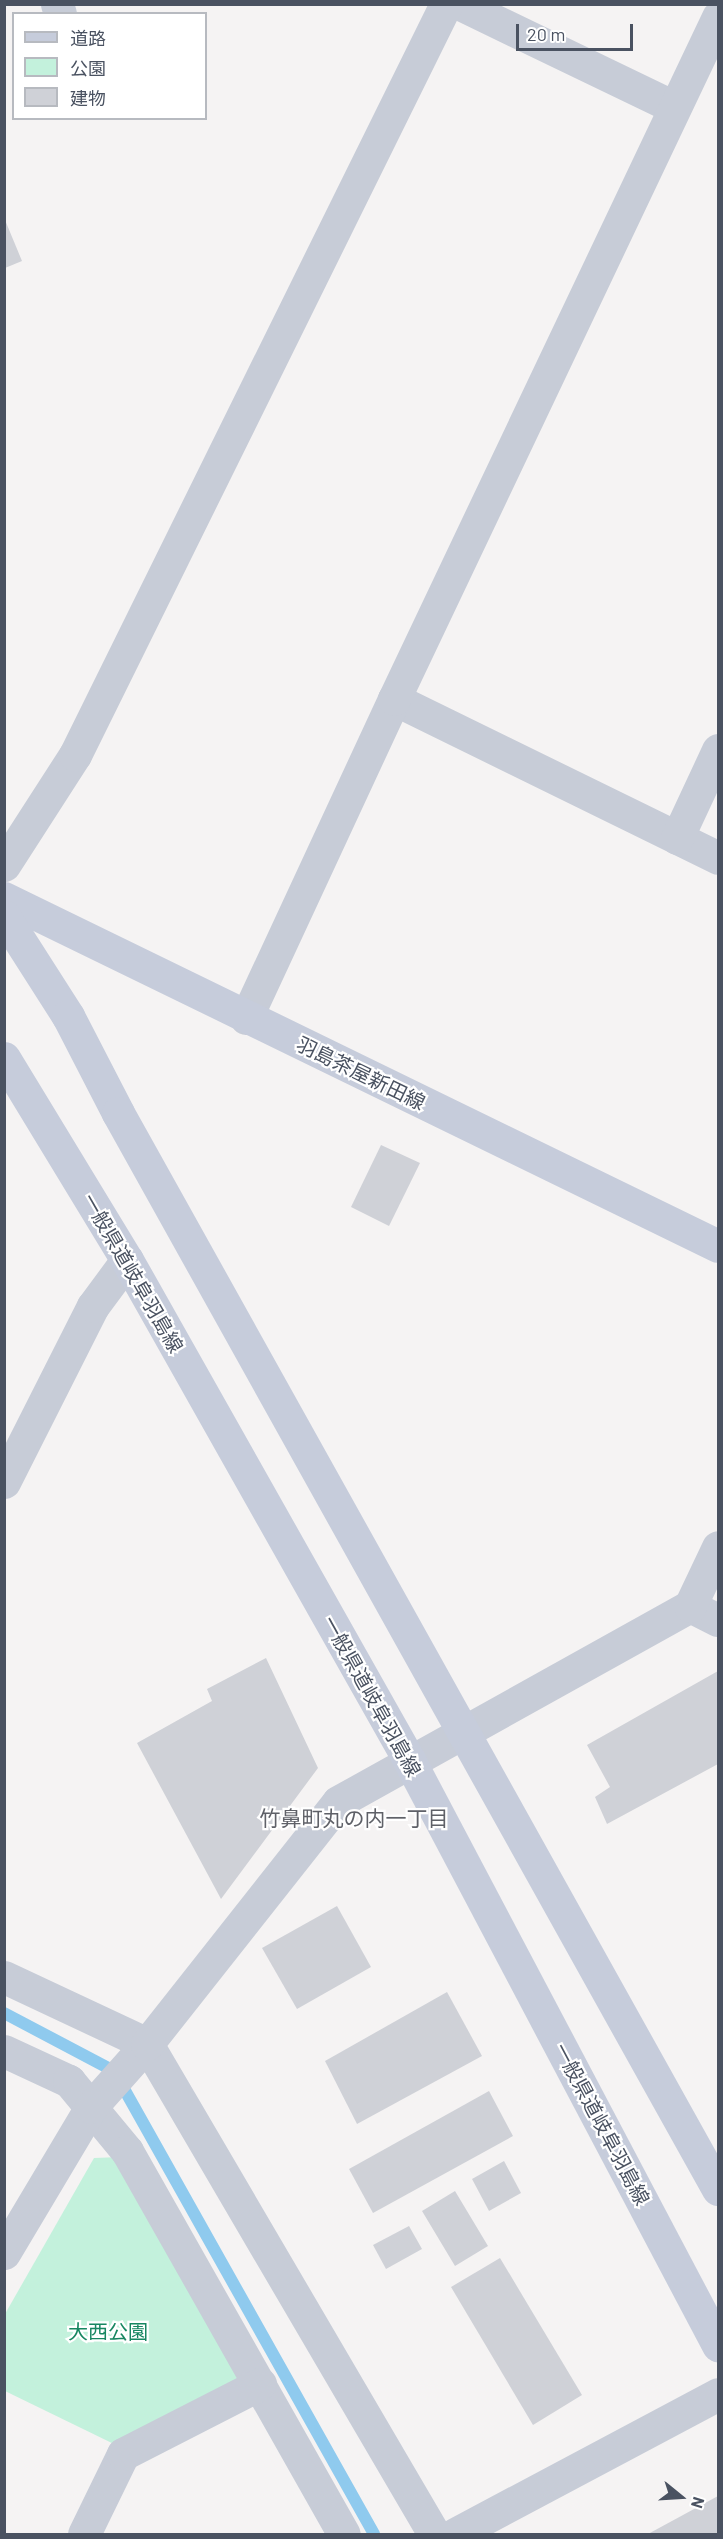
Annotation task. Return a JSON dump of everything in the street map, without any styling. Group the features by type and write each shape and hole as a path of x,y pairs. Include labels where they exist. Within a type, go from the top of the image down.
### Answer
{"main road":[{"name":"羽島茶屋新田線","path":"4,898 246,1018 718,1246"},
{"path":"4,916 68,1016 118,1113 718,2189"},
{"name":"一般県道岐阜羽島線","path":"4,1058 127,1260 409,1760 718,2344"}],"street":[{"path":"4,865 75,754 446,4"},
{"path":"460,4 674,106"},
{"path":"246,1018 393,699 718,17"},
{"path":"393,699 718,858"},
{"path":"677,838 718,750"},
{"path":"4,1482 93,1306 127,1260"},
{"path":"4,2253 98,2099 138,2053 338,1802 462,1730 704,1613 718,1547"},
{"path":"4,1977 138,2053 434,2535"},
{"path":"4,2051 69,2081 98,2099 344,2535"},
{"path":"84,2535 123,2454 260,2384"},
{"path":"455,2535 718,2394"}],"green space":[{"name":"大西公園","path":"121,2157 248,2379 118,2446 5,2391 5,2314 94,2158"}],"building":[{"path":"5,220 22,261 5,268"},
{"path":"381,1145 420,1163 389,1226 351,1207"},
{"path":"266,1658 318,1768 221,1899 137,1743 212,1701 207,1689"},
{"path":"718,1671 718,1764 607,1824 595,1797 610,1787 587,1745"},
{"path":"337,1906 371,1967 297,2009 262,1948"},
{"path":"447,1992 482,2056 357,2124 325,2061"},
{"path":"489,2091 513,2136 373,2213 349,2169"},
{"path":"504,2161 521,2193 489,2211 472,2179"},
{"path":"455,2191 488,2246 455,2266 422,2211"},
{"path":"409,2226 422,2249 386,2269 373,2245"},
{"path":"500,2258 582,2395 533,2425 451,2287"},
{"path":"718,2496 718,2534 648,2534"}],"waterway":[{"path":"4,2013 114,2071 374,2534"}],"district":[{"name":"竹鼻町丸の内一丁目","path":"354,1818"}]}
